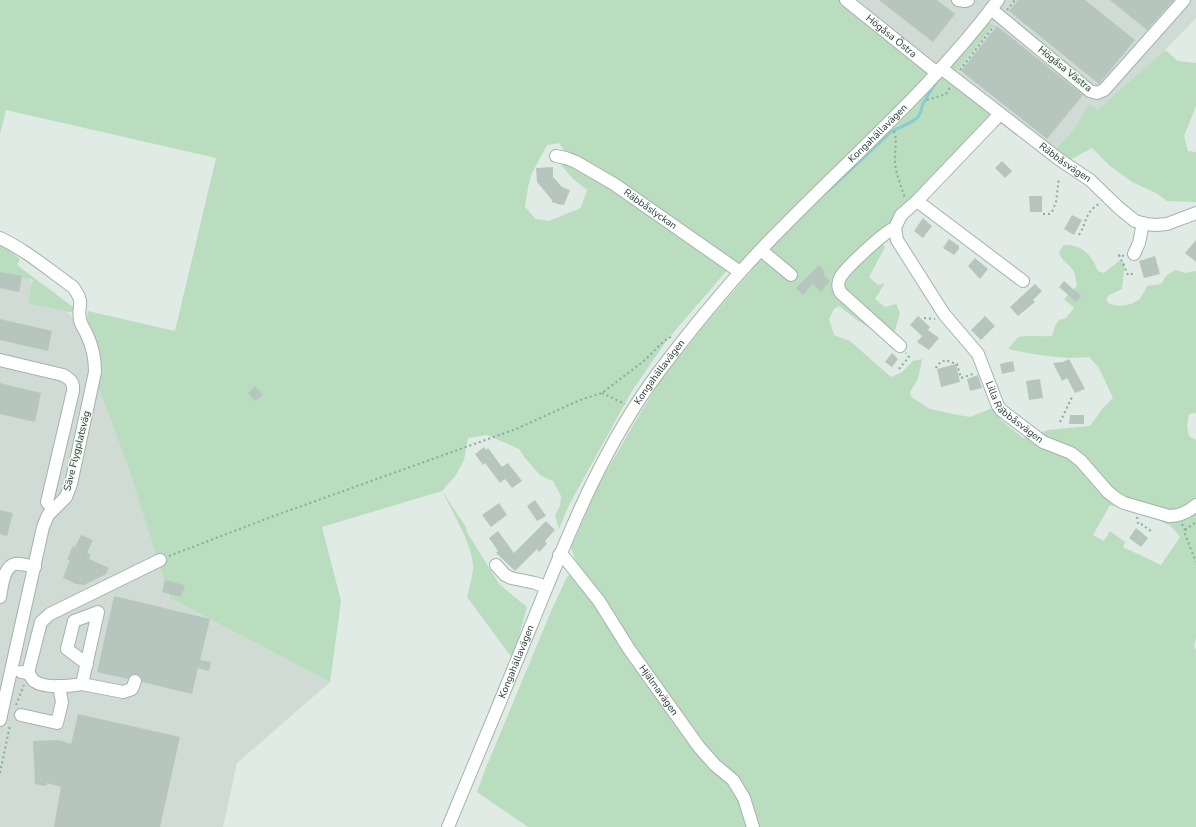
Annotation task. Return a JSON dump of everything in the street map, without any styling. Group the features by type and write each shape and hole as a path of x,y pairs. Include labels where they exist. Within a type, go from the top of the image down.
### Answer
{"street":[{"name":"Högåsa Östra","path":"846,0 939,70"},
{"path":"958,0 968,0"},
{"name":"Högåsa Västra","path":"994,4 1001,18 1090,91 1097,93 1104,90 1184,0"},
{"name":"Kongahällavägen","path":"448,827 560,555 604,457 634,408 684,339 740,272 903,109 939,70 994,4"},
{"name":"Räbbåsvägen","path":"939,70 954,79 1060,160 1090,180 1119,208 1135,221 1143,224"},
{"path":"900,346 841,293 838,287 840,277 880,237 889,230 895,228 901,215 913,205 1000,114"},
{"name":"Räbbåslyckan","path":"556,156 576,162 614,184 740,272"},
{"path":"913,205 1023,281"},
{"path":"1134,254 1139,243 1143,224 1167,224 1196,213"},
{"name":"Lilla Räbbåsvägen","path":"895,228 897,240 944,314 978,354 998,406 1001,410 1043,442 1071,453 1081,461 1108,492 1124,503 1169,516 1176,516"},
{"name":"Säve Flygplatsväg","path":"0,238 23,251 73,287 81,299 80,320 95,359 93,381 71,484 66,497 48,515 45,521 8,672 0,720"},
{"path":"761,250 791,275"},
{"path":"0,360 62,375 69,378 73,382 73,391 47,502 53,510"},
{"path":"1176,516 1184,513 1196,505"},
{"name":"Hjälmavägen","path":"560,555 564,557 599,601 629,649 699,747 715,765 733,780 744,798 753,827"},
{"path":"28,673 41,622 50,614 160,560"},
{"path":"0,598 5,574 9,568 17,564 34,567"},
{"path":"496,565 504,575 546,587"},
{"path":"82,684 87,664"},
{"path":"8,672 28,673"},
{"path":"28,673 34,681 48,686 82,684 123,692 132,689 135,681"},
{"path":"21,715 57,723 62,702 59,686"}],"path":[{"path":"936,96 946,94 954,79 1015,0"},
{"path":"895,132 897,142 894,154 896,167 913,205"},
{"path":"1043,214 1049,214 1052,212 1056,202 1059,178"},
{"path":"1079,235 1089,213 1099,204"},
{"path":"1134,254 1127,257 1119,254 1128,275 1135,273"},
{"path":"160,560 172,554 184,551 271,517 516,429 580,400 602,393 645,360 664,341 672,336 678,335 684,339"},
{"path":"899,369 909,357 900,346"},
{"path":"936,368 937,365 945,360 957,364 961,378 973,374"},
{"path":"602,393 634,408"},
{"path":"1060,422 1074,395"},
{"path":"1138,507 1138,524 1141,524 1151,531"},
{"path":"1176,516 1185,530 1196,562"},
{"path":"1185,530 1196,522"}],"shaded area":[{"path":"856,0 1196,0 1196,18 1165,50 1097,110 1089,105 1073,131 1048,155"},
{"path":"0,254 73,317 129,470 170,598 330,682 237,763 223,827 0,827"}],"green space":[{"path":"0,0 856,0 924,55 1003,123 989,131 882,244 885,247 869,277 878,285 885,283 875,299 885,307 896,304 900,313 893,337 876,327 868,327 839,306 834,309 829,319 834,335 850,341 891,377 902,372 913,361 922,359 918,379 910,392 911,397 930,409 970,417 990,409 994,409 1001,420 1023,438 1048,430 1090,426 1103,408 1113,398 1099,368 1089,357 1080,358 1038,355 1008,349 1018,337 1052,336 1055,326 1059,320 1066,318 1074,308 1064,299 1077,286 1075,276 1073,270 1063,260 1059,252 1064,245 1071,245 1082,249 1093,260 1098,271 1104,273 1119,261 1125,263 1122,289 1109,295 1106,299 1108,303 1123,306 1138,300 1147,286 1161,284 1166,276 1175,270 1186,273 1196,271 1196,413 1189,414 1187,427 1189,436 1196,440 1196,637 1194,647 1196,650 1196,827 528,827 477,792 552,609 567,577 578,566 571,548 598,486 661,380 707,322 752,270 735,261 667,340 632,391 569,505 559,529 555,515 560,506 561,496 553,481 541,476 519,449 487,435 468,438 464,460 456,475 442,491 322,527 341,601 330,682 170,598 129,470 73,317 88,322 88,311 175,331 216,158 6,110 0,134","holes":["559,143 565,152 561,165 573,179 587,190 581,208 549,221 536,219 525,207 531,175 547,145","1110,505 1151,517 1171,526 1180,537 1161,565 1123,547 1125,542 1110,531 1104,541 1093,535"]},
{"path":"989,23 993,25 953,75 950,69 951,64 985,24"},
{"path":"1165,50 1178,61 1196,63 1196,106 1184,136 1188,151 1196,152 1196,202 1167,201 1156,193 1132,182 1109,165 1092,148 1070,160 1054,150 1073,131 1089,104 1097,110"},
{"path":"0,243 20,259 17,265 73,307 74,313 28,303 33,280 0,271"},
{"path":"442,491 466,527 467,532 499,584 527,607 513,659 467,597 473,570 472,557 456,518"}],"building":[{"path":"879,0 937,0 955,14 933,42"},
{"path":"1018,0 1085,0 1135,40 1099,84 1009,11"},
{"path":"1110,0 1174,0 1147,30"},
{"path":"997,26 1083,95 1047,139 961,71"},
{"path":"1002,161 1012,171 1005,178 995,168"},
{"path":"553,167 553,177 562,187 570,190 564,205 552,202 537,182 536,168"},
{"path":"1029,196 1042,196 1042,212 1030,212"},
{"path":"1072,215 1082,220 1074,235 1064,229"},
{"path":"923,218 932,226 923,238 914,231"},
{"path":"949,239 959,246 959,249 954,255 943,248"},
{"path":"1196,240 1196,262 1185,253"},
{"path":"1155,256 1160,274 1144,278 1139,261"},
{"path":"975,258 988,269 980,279 968,266"},
{"path":"819,265 825,271 823,274 830,281 821,292 812,284 803,295 796,288"},
{"path":"0,272 22,276 19,292 0,288"},
{"path":"1064,281 1081,296 1076,302 1059,287"},
{"path":"1035,284 1042,291 1033,300 1035,302 1018,316 1010,307"},
{"path":"918,316 930,327 928,330 939,338 929,350 917,342 922,336 910,325"},
{"path":"985,316 995,326 981,340 971,330"},
{"path":"0,319 52,331 48,351 0,340"},
{"path":"892,353 898,359 892,367 885,362"},
{"path":"1069,359 1085,389 1075,393 1067,378 1062,381 1053,363 1063,362"},
{"path":"1013,361 1015,371 1002,374 1000,364"},
{"path":"956,364 960,382 941,387 937,369"},
{"path":"978,375 982,388 970,391 967,379"},
{"path":"1040,379 1043,398 1029,400 1026,381"},
{"path":"0,383 41,393 35,422 0,414"},
{"path":"255,386 263,395 255,401 248,393"},
{"path":"1070,415 1084,415 1084,424 1069,424"},
{"path":"484,447 486,450 488,448 502,467 508,463 522,481 512,488 505,479 500,483 485,463 483,465 475,454"},
{"path":"535,500 546,516 537,521 527,506"},
{"path":"499,503 507,515 491,527 482,515"},
{"path":"0,510 13,513 7,536 0,534"},
{"path":"546,521 555,530 545,541 547,544 539,552 537,549 515,571 496,553 498,551 489,538 498,531 514,553"},
{"path":"1136,528 1148,538 1141,547 1129,538"},
{"path":"81,535 93,540 87,553 91,554 89,559 109,568 106,574 84,585 76,584 63,578 70,560 67,559 73,546 75,547"},
{"path":"165,580 185,585 181,597 162,592"},
{"path":"114,596 210,619 200,660 211,662 209,671 198,668 192,694 142,682 141,677 137,674 131,675 128,679 97,672"},
{"path":"78,714 180,737 160,827 54,827 61,787 47,783 46,786 35,784 33,741 59,740 71,744"}],"waterway":[{"path":"828,191 892,131 917,118 923,104 938,80"}]}
